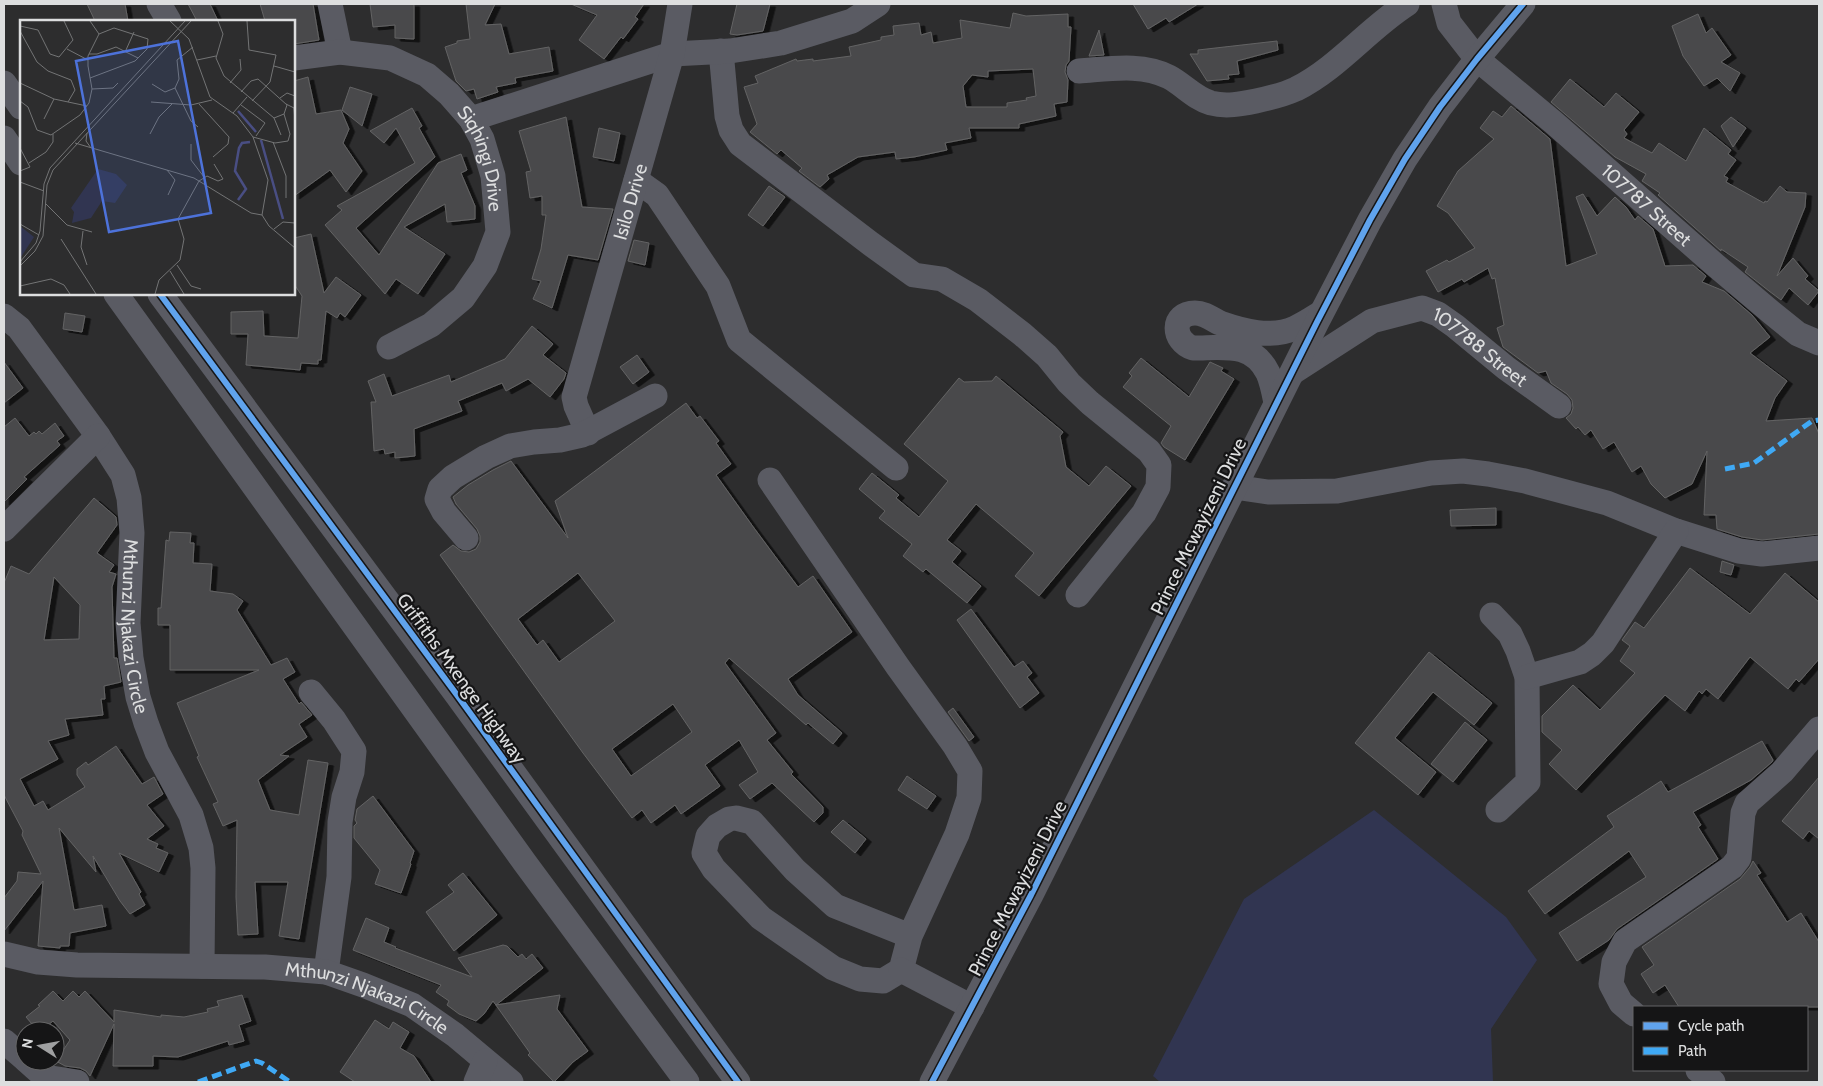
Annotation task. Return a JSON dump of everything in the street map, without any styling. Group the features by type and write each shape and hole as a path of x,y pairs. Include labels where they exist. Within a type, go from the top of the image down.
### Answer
{"street":[{"path":"159,4 168,20"},
{"path":"330,4 340,52"},
{"name":"Isilo Drive","path":"588,433 574,397 672,54 680,4"},
{"path":"472,119 672,54 721,51 781,43 852,21 878,4"},
{"path":"1080,71 1135,68 1169,77 1196,98 1223,105 1246,103 1281,95 1320,74 1408,4"},
{"name":"107787 Street","path":"1444,4 1449,23 1477,60 1553,122 1714,264 1798,334 1819,344"},
{"name":"Prince Mcwayizeni Drive","path":"932,1082 1044,868 1291,373 1370,220 1405,159 1440,107 1524,4"},
{"path":"721,51 727,116 731,130 740,144 871,244 914,274 942,279 978,300 1047,356 1069,383 1090,403 1149,451 1159,465 1158,487 1144,513 1078,595"},
{"name":"Siqhingi Drive","path":"295,58 340,52 390,58 426,75 449,94 472,119 482,139 493,176 498,232 485,266 463,298 431,325 390,347"},
{"path":"4,83 20,106"},
{"path":"4,138 20,162"},
{"path":"636,180 656,195 718,286 739,340 896,468"},
{"path":"117,295 525,863 687,1082"},
{"name":"Griffiths Mxenge Highway","path":"161,295 457,695 738,1082"},
{"name":"107788 Street","path":"1291,373 1372,321 1422,308 1438,314 1455,326 1538,393 1559,406"},
{"path":"1276,403 1269,374 1261,360 1248,351 1228,347 1193,348 1182,342 1176,331 1178,323 1187,315 1195,313 1239,329 1261,334 1279,333 1294,329 1322,313"},
{"name":"Mthunzi Njakazi Circle","path":"4,316 19,328 98,436 123,475 129,498 132,534 128,623 131,658 138,698 157,752 191,815 201,848 203,868 202,966"},
{"path":"466,538 444,512 437,499 440,488 453,477 486,457 510,446 560,440 588,433 655,396"},
{"path":"4,529 98,436"},
{"path":"1234,487 1268,492 1337,491 1432,473 1463,471 1525,481 1607,504 1676,531 1739,551 1762,554 1819,548"},
{"path":"770,480 898,668 955,746 970,771 969,798 957,834 910,936 901,970 882,981 860,978 833,968 761,918 714,869 704,853 708,836 717,826 729,819 736,818 752,822 795,870 835,906 910,936"},
{"path":"1527,677 1580,662 1592,654 1603,643 1676,531"},
{"path":"1492,615 1510,634 1527,677 1528,782 1498,810"},
{"path":"311,692 350,742 354,751 355,761 344,797 340,822 339,877 326,972"},
{"path":"1633,1013 1621,1003 1611,984 1614,962 1625,941 1732,867 1739,858 1744,813 1747,803 1782,772 1819,728"},
{"name":"Mthunzi Njakazi Circle","path":"7,962 77,965 265,967 326,972 412,1005 455,1035 481,1071 511,1082"},
{"path":"901,970 972,1007"},
{"path":"4,1041 15,1050"},
{"path":"38,1071 45,1077 77,1082"},
{"path":"1699,1071 1713,1082"}],"shaded area":[{"path":"1374,810 1506,917 1537,960 1491,1029 1493,1082 1160,1082 1153,1076 1244,899"}],"building":[{"path":"87,4 125,4 128,20 95,20"},
{"path":"188,4 210,4 218,20 196,20"},
{"path":"260,4 313,4 319,40 295,44 295,20 265,20"},
{"path":"370,4 414,4 414,39 395,38 395,25 373,27"},
{"path":"466,4 495,4 485,25 501,24 509,54 549,47 553,71 515,78 516,83 496,87 498,92 477,99 474,89 466,91 456,81 445,47 457,43 457,41 470,39"},
{"path":"571,4 644,4 635,17 638,19 623,39 621,37 604,59 579,40 597,15"},
{"path":"737,4 770,4 763,31 737,35 730,34"},
{"path":"1133,4 1198,4 1169,22 1166,18 1148,29"},
{"path":"1013,13 1026,16 1068,14 1068,27 1071,27 1069,61 1065,72 1068,80 1067,102 1054,104 1056,116 1019,124 1019,128 969,128 971,138 945,143 947,150 914,157 896,159 895,152 858,157 827,175 829,179 820,187 799,171 802,168 781,150 777,154 750,132 757,124 744,87 758,83 755,76 796,59 797,61 813,59 813,61 851,56 849,47 894,35 893,26 919,23 921,35 931,32 933,43 962,38 960,20 1010,28","holes":["1033,69 1036,96 1026,98 1027,100 1007,103 1007,107 966,107 963,86 972,75 988,77 988,71"]},
{"path":"1698,14 1706,33 1712,28 1731,55 1721,62 1740,73 1730,91 1717,78 1704,86 1683,56 1672,26"},
{"path":"1099,30 1104,55 1089,56"},
{"path":"1277,41 1278,50 1237,61 1239,74 1228,75 1229,79 1207,81 1190,54 1198,54 1198,50"},
{"path":"308,77 316,114 341,110 349,129 343,143 362,171 346,192 330,170 295,195 295,81"},
{"path":"1570,79 1604,107 1616,93 1639,112 1624,130 1627,134 1624,138 1652,153 1659,143 1686,161 1704,128 1731,150 1728,154 1736,160 1724,176 1728,178 1726,182 1764,203 1780,186 1787,192 1806,193 1805,207 1777,276 1793,258 1808,276 1805,279 1819,291 1808,305 1789,288 1781,300 1769,291 1745,272 1748,267 1721,249 1721,251 1658,195 1660,193 1642,181 1646,174 1615,157 1551,102"},
{"path":"350,87 372,94 362,126 342,110"},
{"path":"1511,106 1550,139 1566,266 1597,254 1576,197 1583,194 1597,216 1615,197 1626,207 1635,220 1638,216 1653,229 1665,266 1693,265 1706,276 1702,282 1724,291 1752,315 1770,337 1750,353 1787,381 1775,398 1766,421 1812,418 1819,434 1819,534 1762,540 1742,537 1717,529 1716,515 1704,515 1707,451 1692,484 1665,498 1651,484 1641,466 1632,472 1614,442 1603,449 1591,430 1585,435 1578,427 1576,429 1566,418 1571,414 1573,408 1572,400 1567,394 1551,383 1546,371 1538,373 1503,347 1497,328 1504,325 1495,278 1492,279 1488,268 1464,282 1462,279 1438,292 1426,271 1447,260 1449,262 1475,248 1448,213 1437,206 1458,171 1494,139 1480,128 1493,111 1502,117"},
{"path":"412,108 422,126 419,128 435,157 356,228 379,255 438,163 461,154 467,170 461,173 475,206 475,219 447,222 445,204 404,227 445,254 418,294 396,279 385,294 325,225 342,210 337,206 415,163 396,128 384,143 370,131"},
{"path":"566,117 582,207 613,209 598,260 568,255 552,308 533,299 541,281 532,279 541,249 546,215 542,215 542,196 530,198 526,172 531,171 519,131"},
{"path":"1731,117 1746,128 1733,147 1721,126"},
{"path":"599,128 620,133 614,161 593,157"},
{"path":"769,186 785,197 763,226 748,215"},
{"path":"311,234 324,293 336,277 361,295 345,317 340,313 337,318 326,311 321,360 318,360 318,364 301,363 300,370 246,365 248,334 231,334 231,312 263,311 264,336 298,338 302,296 295,286 295,238"},
{"path":"634,240 649,243 645,265 628,261"},
{"path":"65,313 85,316 82,332 63,329"},
{"path":"532,326 553,344 543,355 566,373 564,379 550,397 528,379 506,391 502,383 458,401 462,411 414,429 415,456 395,458 395,452 385,454 384,449 374,451 371,402 376,402 368,381 384,374 392,396 449,375 451,382 505,359"},
{"path":"637,355 649,372 633,384 620,367"},
{"path":"1141,358 1189,397 1210,362 1223,368 1221,371 1234,379 1185,460 1164,447 1161,443 1171,426 1123,387 1132,376 1129,373"},
{"path":"4,362 23,388 4,403"},
{"path":"996,376 1063,432 1060,436 1066,467 1089,486 1106,466 1131,486 1039,596 1015,576 1034,553 976,504 947,540 961,551 952,562 981,586 967,603 926,569 923,572 903,556 912,544 879,518 885,511 859,489 872,473 899,495 896,498 919,517 948,481 904,444 959,378 964,382 992,381"},
{"path":"686,403 697,418 700,416 719,441 716,443 731,464 716,475 798,587 813,576 852,632 788,679 798,695 842,733 833,744 808,723 806,725 729,658 725,663 776,733 767,740 793,772 791,774 823,807 823,813 814,822 772,783 750,799 739,785 758,772 739,740 705,765 720,786 681,814 675,805 651,823 642,810 632,818 440,555 453,545 461,551 469,552 476,549 480,542 477,529 456,504 453,497 468,485 511,461 568,538 555,501","holes":["578,573 615,621 559,662 543,640 537,645 518,619","673,704 692,732 631,776 612,749"]},
{"path":"15,418 29,436 39,431 42,434 55,423 64,436 57,441 60,445 24,477 27,479 4,502 4,427"},
{"path":"94,498 116,517 117,525 97,553 114,565 109,572 116,574 112,587 114,658 117,658 121,682 104,686 105,699 101,699 103,715 65,719 69,735 48,741 58,759 20,779 34,806 43,801 48,810 85,787 77,775 77,769 86,762 88,765 116,746 142,784 154,777 163,794 147,805 164,826 147,839 158,844 156,848 168,853 159,872 119,853 141,892 139,894 145,905 130,914 93,856 96,872 59,828 74,910 102,905 106,926 70,933 69,946 60,946 60,948 38,946 43,881 4,931 4,898 17,881 18,872 41,874 22,835 23,831 4,795 4,583 11,566 29,574","holes":["54,577 80,605 79,639 44,640"]},
{"path":"1496,508 1496,525 1451,526 1450,510"},
{"path":"170,532 191,533 190,543 194,543 193,563 212,564 210,591 233,594 243,601 237,610 271,665 287,658 295,672 283,679 299,704 301,702 312,715 299,724 307,737 280,755 289,756 258,780 270,810 299,815 308,760 328,763 299,939 279,936 288,882 255,882 258,934 238,935 236,897 237,820 223,826 213,804 218,802 197,757 199,756 177,703 259,670 170,670 170,625 158,625 158,608 161,608 166,540 169,541"},
{"path":"1722,561 1734,565 1731,575 1720,572"},
{"path":"1690,568 1750,614 1785,573 1819,602 1819,659 1799,682 1796,679 1788,689 1750,657 1718,699 1706,689 1702,694 1699,691 1685,711 1665,695 1576,790 1549,764 1562,750 1542,732 1542,716 1573,685 1600,710 1635,673 1620,661 1630,646 1622,640 1635,622 1644,628"},
{"path":"971,609 1014,667 1023,661 1032,673 1027,677 1039,693 1020,708 957,620"},
{"path":"1429,652 1492,703 1474,725 1433,692 1395,738 1436,772 1418,795 1355,743"},
{"path":"953,708 974,737 969,741 948,712"},
{"path":"1465,722 1487,740 1453,782 1431,764"},
{"path":"1762,741 1773,760 1772,762 1751,780 1693,812 1701,825 1698,827 1718,859 1617,929 1609,940 1577,961 1559,933 1646,877 1629,851 1545,914 1528,891 1614,827 1607,816 1661,781 1668,792"},
{"path":"907,776 936,796 927,809 898,790"},
{"path":"1819,777 1819,839 1809,831 1803,839 1782,821"},
{"path":"373,796 414,851 401,893 375,884 380,870 354,838 357,809"},
{"path":"843,820 866,839 855,853 831,832"},
{"path":"1753,861 1761,873 1757,875 1787,922 1801,913 1819,942 1819,1007 1678,1006 1665,985 1653,993 1641,974 1654,965 1642,947 1740,879"},
{"path":"463,873 497,915 454,951 426,912 454,892 448,885"},
{"path":"366,918 389,928 384,942 395,948 472,977 458,958 503,945 507,946 518,957 522,954 526,959 532,954 543,968 496,1005 560,995 557,1009 588,1051 573,1062 554,1082 528,1055 530,1053 493,1001 484,1014 476,1021 459,1014 447,1005 449,1001 436,992 441,985 353,950"},
{"path":"53,991 63,1001 73,991 79,997 85,991 114,1022 114,1010 161,1017 161,1015 184,1017 208,1012 207,1009 219,1006 217,1001 242,995 251,1021 239,1025 244,1041 229,1045 228,1041 178,1057 153,1056 153,1066 113,1066 114,1024 90,1076 80,1068 65,1066 65,1048 70,1040 65,1034 65,1021 29,1021 26,1017 40,1006 38,1005"},
{"path":"375,1020 389,1029 393,1022 409,1032 400,1048 414,1056 431,1082 355,1082 340,1072"}],"marked path":[{"path":"1725,469 1754,463 1812,421 1819,420"},
{"path":"198,1082 256,1061 290,1082"}],"cycle path":[{"path":"932,1082 1031,895 1317,322 1370,220 1405,159 1440,107 1523,4"},
{"path":"161,295 457,695 738,1082"}]}
